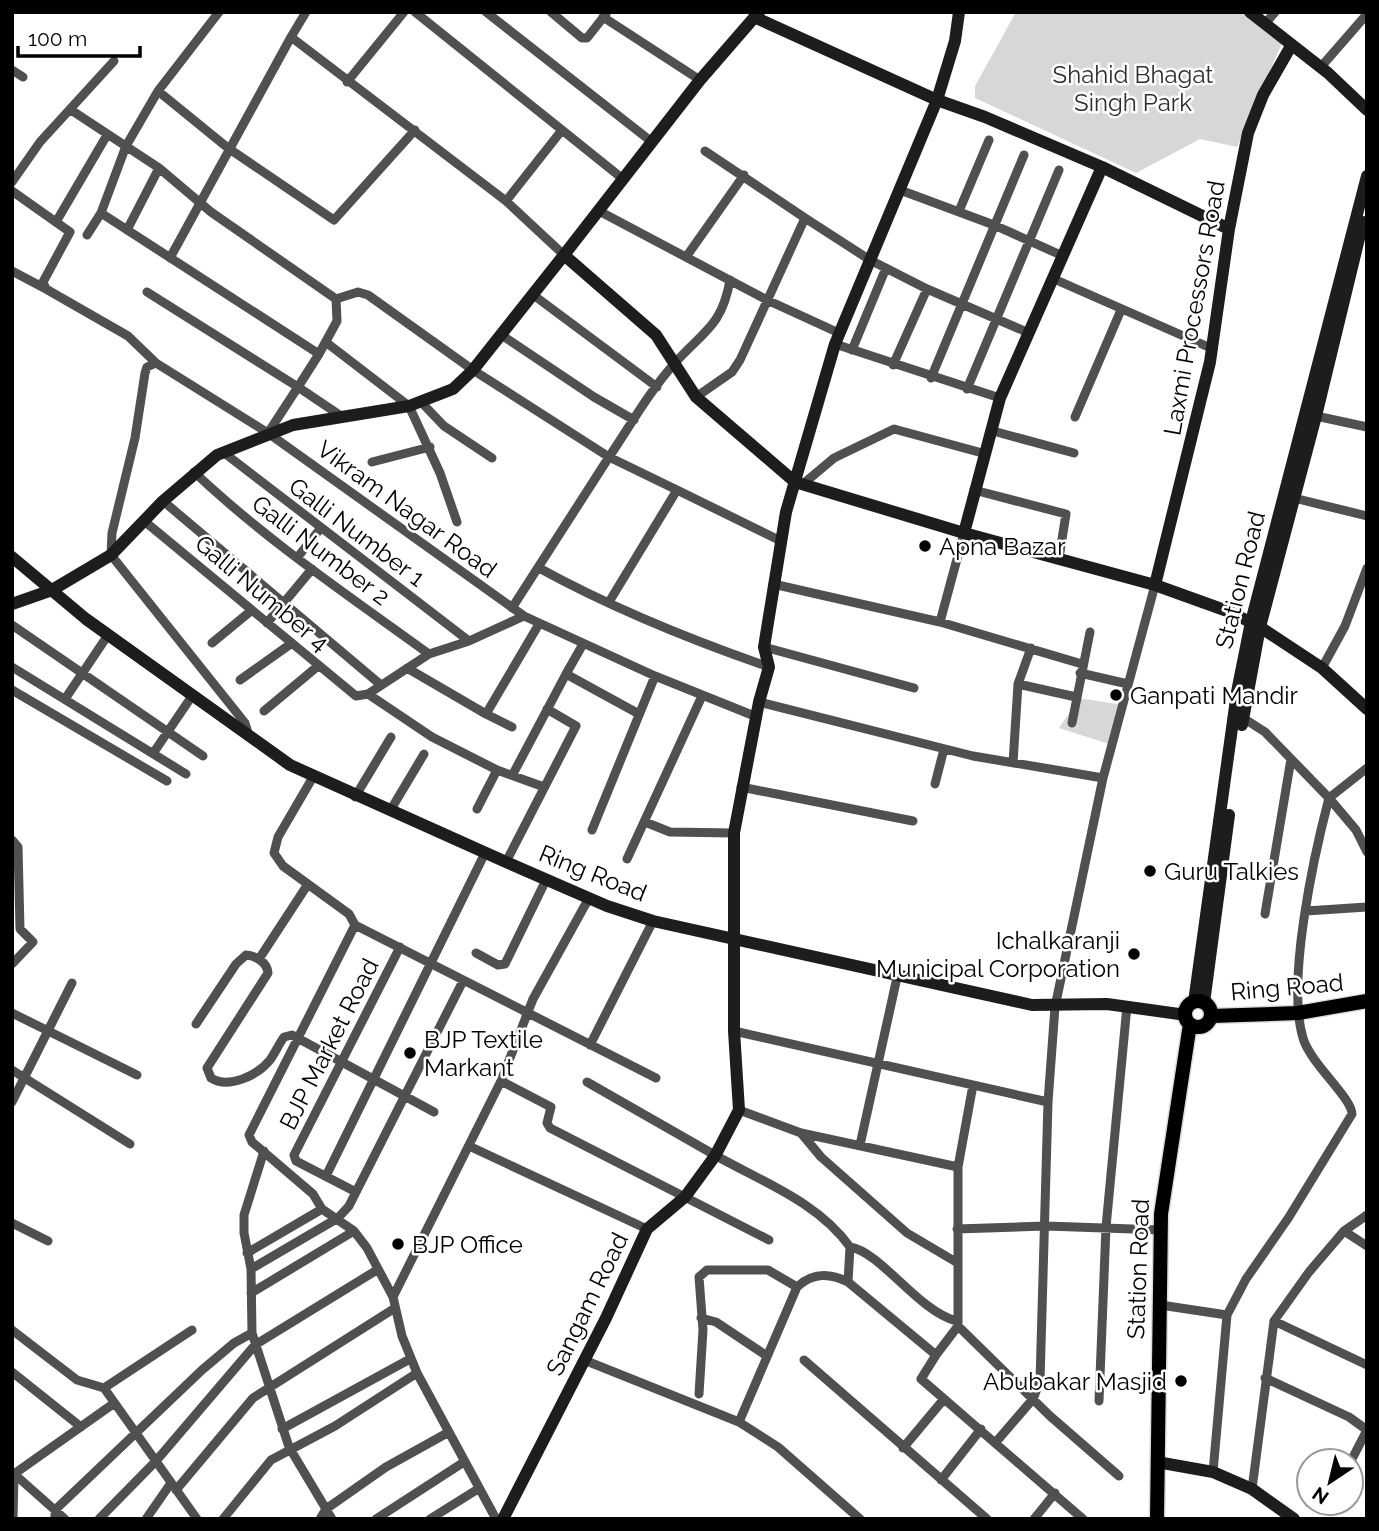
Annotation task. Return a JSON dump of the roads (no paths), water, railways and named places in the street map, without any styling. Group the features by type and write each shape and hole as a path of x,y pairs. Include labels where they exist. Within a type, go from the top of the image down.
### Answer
{"main road":[{"path":"739,1110 734,1031 734,833 741,787 769,667 764,647 781,541 837,339 937,100 955,41 959,12"},
{"path":"1250,12 1367,110"},
{"path":"12,604 52,590 111,555 194,472 223,452 293,425 416,405 453,389 473,370 753,14 937,100 985,117 1102,167 1229,229"},
{"name":"Laxmi Processors Road","path":"1155,585 1213,349 1229,229 1248,133 1263,95 1291,46"},
{"path":"964,533 1000,398 1102,167"},
{"name":"Station Road","path":"1157,1519 1170,1212 1240,715 1256,624 1367,176"},
{"name":"Station Road","path":"1256,624 1316,416 1363,234 1367,208"},
{"path":"564,255 643,321 675,363 696,397 799,483 964,533 1155,585 1256,624 1322,668 1366,707"},
{"name":"Ring Road","path":"12,557 108,635 272,755 355,797 589,898 653,921 1032,1005 1127,1006 1198,1015 1298,1013 1367,1002"},
{"name":"Station Road","path":"1164,1519 1160,1463 1162,1199 1198,1015"},
{"name":"Sangam Road","path":"497,1516 584,1360 647,1229 685,1197 715,1156 739,1110"},
{"path":"1160,1463 1213,1472 1252,1489 1294,1519"}],"street":[{"path":"88,235 101,213 126,146 159,92 219,12"},
{"path":"170,258 228,148 306,12"},
{"path":"347,82 404,12"},
{"path":"415,12 623,179"},
{"path":"486,12 652,142"},
{"path":"551,12 582,38 587,38 605,15 700,80"},
{"path":"1265,24 1275,12"},
{"path":"1320,68 1367,14"},
{"path":"290,37 506,201 564,255"},
{"path":"12,182 40,142 114,61"},
{"path":"12,70 23,77"},
{"path":"159,92 228,148 334,220 415,130"},
{"path":"71,110 159,168 200,203 337,299"},
{"path":"506,201 562,130"},
{"path":"56,222 107,135"},
{"path":"959,211 989,139"},
{"path":"705,151 870,260 995,321 1029,333"},
{"path":"931,378 1024,155"},
{"path":"127,230 159,168"},
{"path":"967,389 1059,170"},
{"path":"686,257 744,175"},
{"path":"900,190 994,225 1063,256"},
{"path":"12,191 70,232 43,282 46,289"},
{"path":"599,211 767,300 852,350 931,378 1000,398"},
{"path":"101,213 320,354"},
{"path":"696,397 732,372 805,218"},
{"path":"852,350 886,268"},
{"name":"Vikram Nagar Road","path":"12,271 128,336 156,363 268,433 524,616 654,676 757,717"},
{"path":"1054,279 1213,349"},
{"path":"512,608 608,457 657,387 675,363 704,337 715,323 730,280"},
{"path":"893,365 927,289"},
{"path":"147,292 341,416"},
{"path":"337,299 358,292 369,295 473,370 608,457 781,541"},
{"path":"532,294 657,387"},
{"path":"268,433 327,343 337,321 337,299"},
{"path":"1075,417 1121,310"},
{"path":"500,334 634,420"},
{"path":"327,343 492,458"},
{"path":"156,363 147,367 145,373 135,438 112,533 111,555 244,723 249,737"},
{"path":"416,405 457,522"},
{"path":"1316,416 1367,427"},
{"path":"799,483 822,466 894,429 986,454"},
{"path":"993,431 1074,453"},
{"path":"372,462 430,447"},
{"name":"Galli Number 1","path":"223,452 469,641"},
{"name":"Galli Number 2","path":"194,472 297,558 429,654"},
{"path":"609,602 677,490"},
{"path":"974,490 1066,514 1059,558"},
{"path":"1294,498 1367,516"},
{"path":"163,501 381,685"},
{"name":"Galli Number 4","path":"144,520 356,696 368,694"},
{"path":"297,558 320,529"},
{"path":"940,622 964,533"},
{"path":"1322,668 1346,626 1366,564"},
{"path":"539,568 702,644 769,667"},
{"path":"267,622 312,569"},
{"path":"773,584 940,622 1031,648 1081,669 1128,684"},
{"path":"996,1442 1033,1399 1040,1381 1048,1102 1055,1007 1103,778 1155,585"},
{"path":"212,643 252,610"},
{"path":"524,616 469,641 429,654 368,694 432,737 497,770 544,787"},
{"path":"486,714 539,624"},
{"path":"12,625 203,757"},
{"path":"1072,723 1090,632"},
{"path":"65,699 108,635"},
{"path":"240,680 292,643"},
{"path":"513,774 583,644"},
{"path":"764,647 914,688"},
{"path":"1013,763 1018,684 1031,648"},
{"path":"264,711 318,666"},
{"path":"12,667 186,774"},
{"path":"407,668 512,727"},
{"path":"566,674 639,714"},
{"path":"592,830 654,676"},
{"path":"1018,684 1076,697"},
{"path":"12,690 167,781"},
{"path":"154,752 192,696"},
{"path":"627,859 702,696"},
{"path":"759,702 944,749 1103,778"},
{"path":"506,862 576,726 547,709"},
{"path":"1240,715 1265,732 1329,798 1356,830 1367,852"},
{"path":"355,797 391,737"},
{"path":"935,783 944,749"},
{"path":"390,811 425,754"},
{"path":"1265,914 1290,758"},
{"path":"1213,1472 1227,1315 1246,1279 1289,1217 1352,1114 1348,1102 1313,1061 1302,1037 1298,1013 1306,911 1315,850 1329,798 1367,768"},
{"path":"477,809 497,770"},
{"path":"313,777 274,846 276,858 349,914 355,925 527,1015 656,1078"},
{"path":"741,787 913,821"},
{"path":"646,822 670,832 734,833"},
{"path":"12,840 18,847 15,864 16,926 33,942 12,964"},
{"path":"356,1192 326,1176 429,962 485,853"},
{"path":"476,953 498,965 505,964 546,880"},
{"path":"259,959 308,884"},
{"path":"393,1297 501,1081 533,999 589,898"},
{"path":"1306,911 1367,907"},
{"path":"590,1045 653,921"},
{"path":"355,925 251,1128 252,1142 313,1194 322,1209 354,1231 367,1248 393,1297 410,1359 478,1489 497,1516 484,1519"},
{"name":"BJP Market Road","path":"326,1176 294,1159 400,947"},
{"path":"196,1024 240,958 246,955 259,959 267,969 266,978 208,1068 207,1074 217,1082 229,1083 264,1066 284,1037 296,1038 434,1112"},
{"path":"860,1145 898,974"},
{"path":"251,1269 338,1218 349,1206 463,981"},
{"path":"12,1102 72,983"},
{"path":"1099,1401 1106,1227 1127,1006"},
{"path":"12,1013 137,1075"},
{"path":"734,1031 1048,1102"},
{"path":"12,1069 130,1144"},
{"path":"501,1081 551,1107 547,1123 550,1128 769,1240"},
{"path":"587,1082 715,1156 792,1195 850,1247 867,1256 930,1309 957,1324 1033,1399 1119,1476"},
{"path":"973,1085 958,1167 957,1324 921,1379 1083,1519"},
{"path":"739,1110 801,1133 958,1167"},
{"path":"801,1133 821,1157 907,1233 921,1244 957,1262"},
{"path":"469,1146 647,1229"},
{"path":"264,1152 244,1215 251,1269 252,1334 267,1387 289,1447 332,1519"},
{"path":"247,1253 322,1209"},
{"path":"1252,1489 1274,1321 1309,1272 1344,1231 1367,1215"},
{"path":"12,1223 48,1241"},
{"path":"957,1229 1046,1226 1161,1230"},
{"path":"251,1293 354,1231"},
{"path":"1344,1231 1367,1246"},
{"path":"848,1282 850,1247"},
{"path":"99,1519 156,1461 256,1345 377,1270"},
{"path":"699,1394 701,1318 698,1281 707,1270 768,1270 797,1287"},
{"path":"738,1423 797,1287 817,1275 834,1275 848,1282 936,1355"},
{"path":"1167,1306 1227,1315"},
{"path":"146,1519 225,1428 267,1387 395,1308"},
{"path":"701,1318 716,1322 767,1356"},
{"path":"1274,1321 1367,1365"},
{"path":"104,1388 192,1329"},
{"path":"12,1330 77,1380 104,1388 197,1519"},
{"path":"55,1514 209,1364 252,1334"},
{"path":"282,1429 410,1359"},
{"path":"584,1360 738,1423 778,1447 860,1519"},
{"path":"804,1360 986,1519"},
{"path":"12,1372 80,1427"},
{"path":"223,1519 256,1474 289,1447 335,1426 417,1373"},
{"path":"1265,1378 1349,1417 1367,1430 1358,1447"},
{"path":"903,1448 944,1399"},
{"path":"13,1473 113,1404"},
{"path":"941,1480 981,1429"},
{"path":"320,1519 326,1509 386,1467 449,1432"},
{"path":"376,1519 464,1462"},
{"path":"13,1473 55,1514 65,1519"},
{"path":"13,1473 13,1519"},
{"path":"430,1519 478,1489"},
{"path":"1034,1519 1055,1493"}],"place":[{"name":"Apna Bazar","path":"925,546"},
{"name":"Ganpati Mandir","path":"1116,695"},
{"name":"Guru Talkies","path":"1150,871"},
{"name":"Ichalkaranji Municipal Corporation","path":"1134,954"},
{"name":"BJP Textile Markant","path":"410,1053"},
{"name":"BJP Office","path":"398,1244"},
{"name":"Abubakar Masjid","path":"1181,1381"}],"park label":[{"name":"Shahid Bhagat Singh Park","path":"1133,88"}]}
